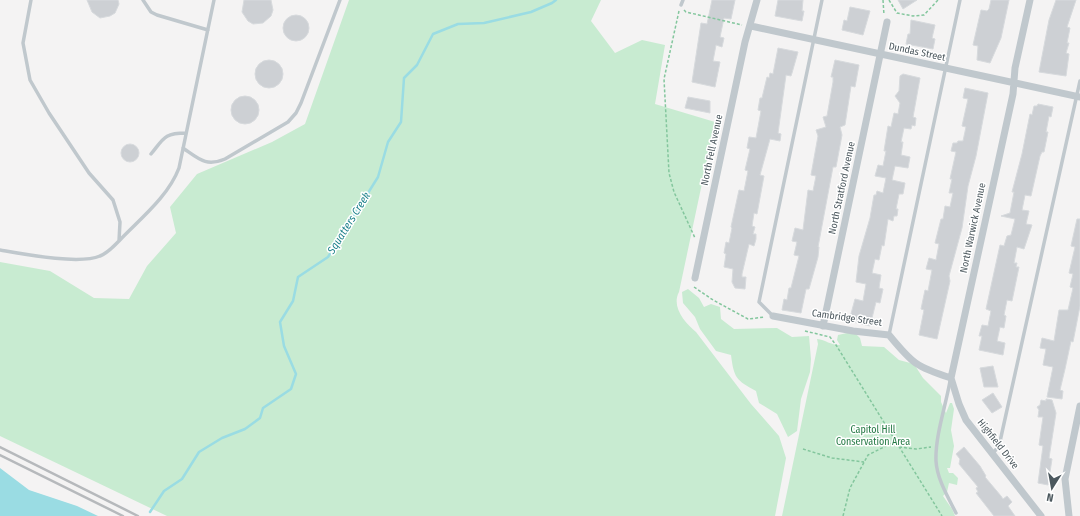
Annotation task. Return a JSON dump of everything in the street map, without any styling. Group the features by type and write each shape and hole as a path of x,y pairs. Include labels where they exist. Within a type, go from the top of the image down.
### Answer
{"street":[{"name":"North Fell Avenue","path":"694,282 745,42 747,26 757,0"},
{"name":"North Warwick Avenue","path":"951,378 1014,83 1015,68 1030,0"},
{"name":"North Stratford Avenue","path":"823,326 887,22"},
{"name":"Dundas Street","path":"747,26 1078,97"},
{"name":"Cambridge Street","path":"773,316 823,326 889,335 907,357 923,369 951,378"},
{"name":"Highfield Drive","path":"951,378 959,404 966,420 1041,516"},
{"path":"1069,516 1064,479 1080,406"}],"lane":[{"path":"31,0 23,43 30,80 49,113 89,173 113,200 120,222 119,241"},
{"path":"143,0 151,12 208,30"},
{"path":"0,250 64,259 85,259 98,257 110,250 168,189 179,168 214,0"},
{"path":"183,148 208,163 216,163 288,122 296,113 301,103 340,0"},
{"path":"680,5 683,0"},
{"path":"773,316 759,302 822,0"},
{"path":"889,335 960,0"},
{"path":"952,11 957,12"},
{"path":"993,453 999,446 1078,97 1080,81"},
{"path":"151,154 168,135 172,133 186,133"},
{"path":"951,378 937,445 936,462 942,484 956,513"}],"path":[{"path":"883,0 883,13 887,22"},
{"path":"889,0 897,13 913,16 924,15 938,0"},
{"path":"680,5 686,12 747,26"},
{"path":"680,5 664,79 669,172 674,192 696,240"},
{"path":"694,282 712,300 748,319 773,316"},
{"path":"802,330 830,338 942,516"},
{"path":"843,516 850,488 868,455 896,441"},
{"path":"900,447 916,449 937,445"},
{"path":"803,449 832,458 864,462"}],"green space":[{"path":"349,0 601,0 591,21 615,53 642,40 665,45 655,104 715,122 677,298 678,309 680,314 696,332 751,404 779,436 786,458 775,516 167,516 0,436 0,262 50,271 94,298 129,299 147,266 176,233 170,207 197,174 272,142 305,124"},
{"path":"688,289 699,298 704,307 711,304 720,307 721,319 734,329 777,328 792,337 809,336 811,359 810,372 801,399 797,431 788,437 777,414 759,403 756,391 737,378 733,369 731,355 716,351 700,329 695,317 683,303 682,292"},
{"name":"Capitol Hill Conservation Area","path":"855,333 860,338 862,346 884,347 899,360 914,364 923,378 941,396 941,402 946,413 950,403 952,403 954,409 951,430 954,446 950,468 947,468 949,473 953,473 958,478 957,485 949,483 947,492 943,496 955,516 782,516 818,344 817,339 840,345 837,340 838,335"}],"water":[{"path":"0,468 29,490 77,506 98,516 0,516"}],"building":[{"path":"87,0 118,0 119,4 115,13 110,16 100,18 92,12"},
{"path":"244,0 271,0 273,10 271,16 263,23 253,24 248,21 242,12"},
{"path":"712,0 735,0 731,19 724,18 720,37 724,38 722,47 716,45 713,61 720,62 715,87 692,82 701,23 707,24"},
{"path":"778,0 803,0 802,11 804,11 802,21 775,16"},
{"path":"898,0 917,0 903,9"},
{"path":"991,0 1009,0 1001,38 990,63 977,60 978,46 973,45 981,10 987,11 989,9"},
{"path":"1056,0 1076,0 1067,27 1070,28 1067,43 1069,43 1066,53 1069,54 1066,76 1039,72 1049,20"},
{"path":"850,7 870,11 863,35 842,30 844,20 847,21"},
{"path":"296,15 305,19 309,28 305,37 296,41 287,37 283,28 287,19"},
{"path":"911,20 935,25 932,38 935,39 933,49 906,44 908,34 910,34"},
{"path":"778,48 798,52 791,76 786,75 778,133 781,134 780,141 770,139 760,175 764,176 757,214 754,213 752,226 755,227 753,234 756,234 756,239 754,246 749,244 742,274 742,277 746,277 745,289 735,288 732,282 733,269 724,267 726,254 724,253 726,242 729,243 739,190 744,191 748,171 745,170 750,149 747,148 749,137 756,138 761,111 758,110 760,98 762,98 767,77 769,78 770,73 773,74"},
{"path":"269,60 279,64 283,74 279,84 269,88 259,84 255,74 259,64"},
{"path":"835,60 859,65 855,87 851,86 845,125 840,127 842,135 836,167 833,167 818,247 818,257 809,289 806,289 801,313 782,310 784,299 787,300 789,288 791,288 799,256 794,255 797,242 792,241 795,228 803,230 808,190 813,191 816,176 811,175 818,136 816,130 826,127 823,117 827,116 833,82 833,77 831,77"},
{"path":"903,74 920,78 913,117 916,118 915,126 912,125 911,129 904,128 901,142 903,142 901,155 910,157 908,168 895,166 892,180 905,183 903,194 899,194 896,209 898,209 897,216 894,216 893,221 888,219 884,246 882,245 879,260 875,259 872,273 881,275 879,288 883,289 880,303 876,302 870,326 849,321 855,299 863,301 866,284 856,282 859,256 870,218 874,195 876,195 877,191 883,193 886,178 875,176 878,165 883,166 888,126 891,127 894,113 898,114 900,103 895,96 899,91 900,76"},
{"path":"965,88 988,93 976,156 968,186 962,228 949,276 950,281 937,339 919,335 924,310 921,309 925,290 928,291 932,270 926,269 929,258 936,260 939,244 935,243 941,219 943,219 945,206 950,207 953,193 949,193 952,179 950,179 956,152 951,151 953,143 963,141 966,127 962,126 968,99 963,98"},
{"path":"245,96 255,100 259,110 255,120 245,124 235,120 231,110 235,100"},
{"path":"688,97 710,101 710,113 685,108"},
{"path":"1038,104 1053,107 1051,117 1049,116 1046,132 1048,132 1044,152 1042,152 1040,156 1031,196 1025,195 1022,210 1029,211 1026,224 1032,225 1024,249 1017,247 1014,263 1017,263 1016,267 1019,267 1012,301 1007,300 1004,315 1006,316 1004,328 1000,327 997,341 1005,343 1003,355 979,350 982,336 979,336 982,325 988,326 991,311 986,309 1000,245 1004,246 1007,236 1011,235 1015,219 1001,216 1010,213 1014,192 1012,192 1030,114 1032,115 1034,106 1037,106"},
{"path":"130,144 136,147 139,153 136,159 130,162 124,159 121,153 124,147"},
{"path":"1077,219 1080,219 1080,306 1073,342 1071,341 1060,390 1063,391 1062,399 1047,397 1053,367 1043,365 1046,349 1040,348 1042,338 1054,341 1059,310 1068,310 1073,288 1070,287 1073,274 1069,273 1075,247 1071,246"},
{"path":"993,366 998,387 984,387 980,368"},
{"path":"993,393 1002,407 992,413 982,400"},
{"path":"1046,399 1052,400 1056,413 1049,458 1052,459 1048,485 1038,483 1043,446 1039,445 1043,417 1038,417 1039,410 1037,407 1040,405 1041,400 1046,401"},
{"path":"964,447 980,466 986,476 985,477 1003,499 1007,496 1012,502 1008,506 1015,516 994,516 976,493 978,492 976,488 978,487 959,464 960,459 956,454"}],"waterway":[{"name":"Squatters Creek","path":"150,512 164,491 182,479 199,452 222,438 245,429 260,418 263,408 291,389 296,374 284,346 280,322 293,301 298,277 328,257 378,177 388,142 401,122 404,78 417,65 433,34 458,24 484,23 531,12 556,0"}],"railway":[{"path":"0,447 138,516"},
{"path":"0,455 123,516"}]}
